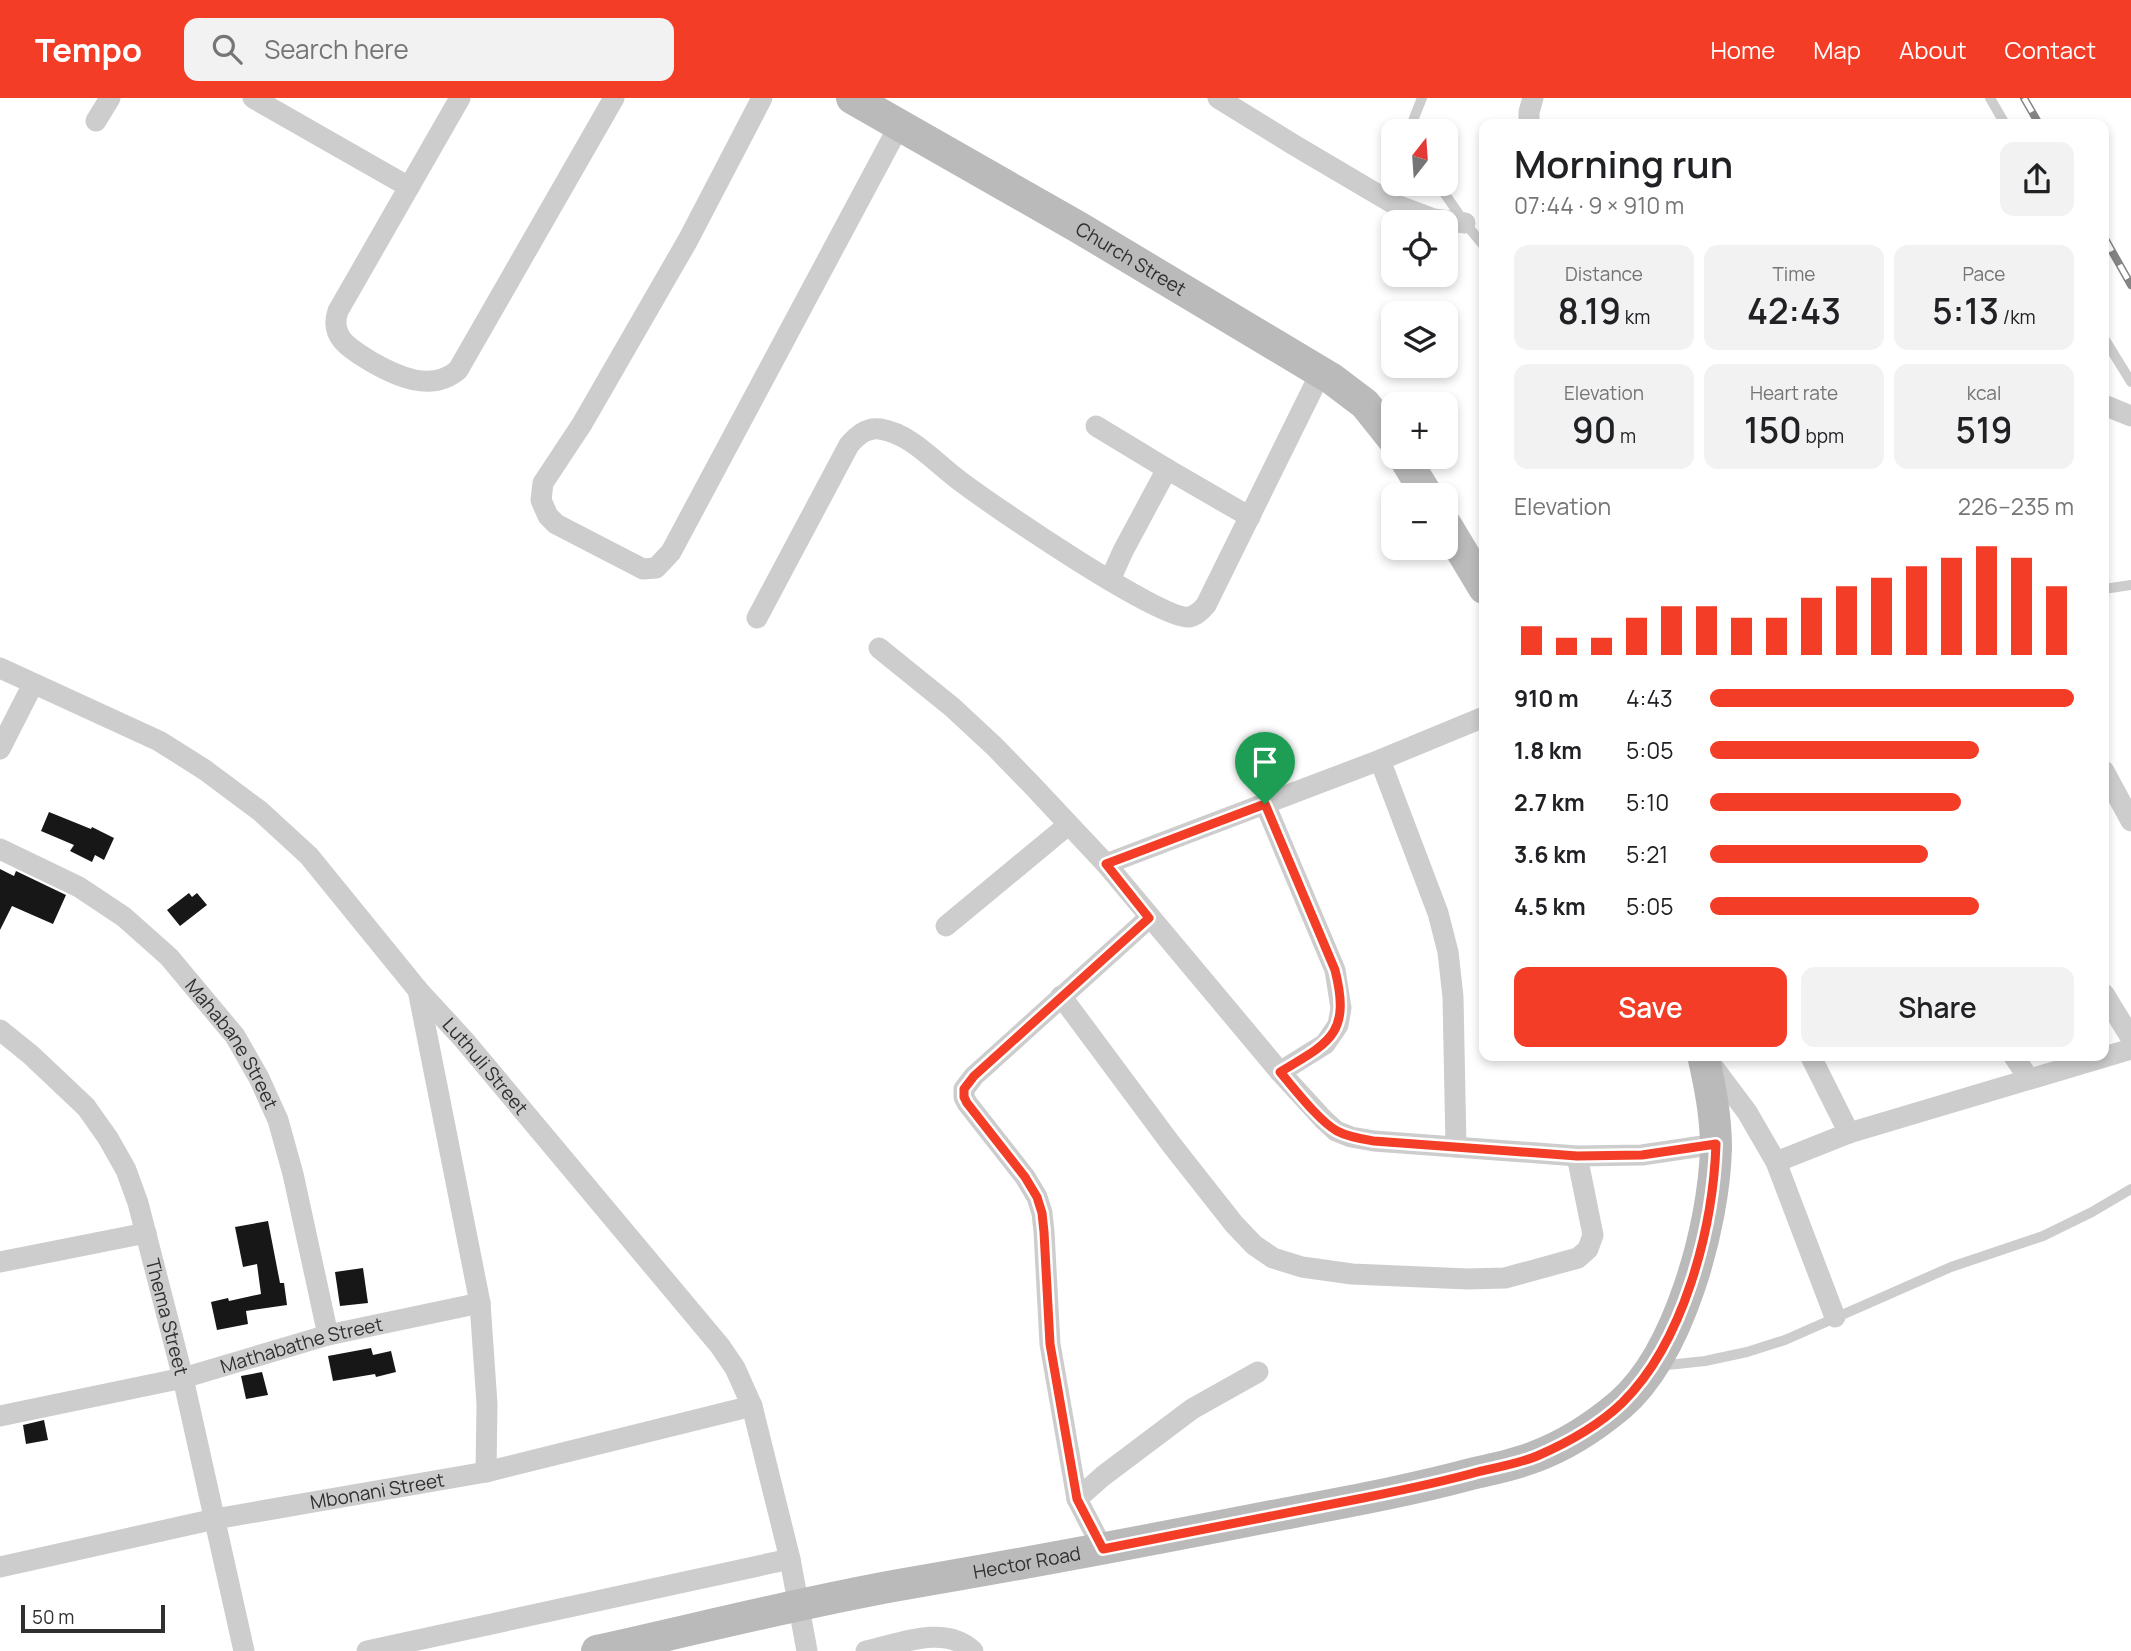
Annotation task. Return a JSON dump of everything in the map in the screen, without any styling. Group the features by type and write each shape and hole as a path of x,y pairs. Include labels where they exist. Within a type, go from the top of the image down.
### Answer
{"street":[{"path":"96,121 110,98"},
{"path":"253,98 409,187"},
{"path":"460,98 335,319 335,328 350,349 389,372 415,380 436,381 452,375 462,363 614,98"},
{"path":"762,98 688,240 582,424 543,483 541,500 548,516 556,524 643,569 656,568 671,552 900,124"},
{"name":"Church Street","path":"852,98 1321,372 1365,404 1381,424"},
{"path":"1218,98 1394,204 1434,219 1465,223"},
{"path":"1529,119 1534,98"},
{"path":"757,618 849,445 858,435 870,429 898,435 918,447 973,491 1110,580 1168,612 1182,617 1196,614 1206,605 1321,372"},
{"path":"2109,407 2131,416"},
{"path":"1096,426 1250,517"},
{"path":"1110,580 1167,469"},
{"path":"1458,544 1479,579"},
{"path":"879,648 952,707 994,746 1106,864 1280,1072 1336,1131 1374,1141 1577,1156 1642,1155 1716,1144 1705,1061"},
{"name":"Luthuli Street","path":"0,667 159,741 205,770 260,811 309,856 418,990 464,1040 720,1346 735,1368 752,1406 790,1559 807,1651"},
{"path":"0,749 33,684"},
{"path":"1106,864 1380,760 1479,719"},
{"path":"1380,760 1438,913 1448,952 1453,997 1456,1147"},
{"path":"2109,780 2131,821"},
{"path":"1265,804 1335,970 1341,1008 1338,1025 1325,1044 1280,1072"},
{"path":"946,926 1068,825"},
{"name":"Mahabane Street","path":"0,849 79,887 124,917 169,957 234,1036 259,1079 278,1120 293,1174 328,1335"},
{"path":"1103,1549 1077,1499 1050,1344 1042,1213 1037,1197 1025,1177 964,1097 967,1084 974,1076 1149,918"},
{"path":"418,990 480,1303 487,1404 486,1472"},
{"path":"1061,996 1171,1144 1240,1231 1262,1251 1290,1264 1352,1274 1468,1279 1505,1278 1570,1261 1585,1253 1593,1235 1577,1156"},
{"path":"2109,1002 2131,1038"},
{"name":"Thema Street","path":"0,1030 86,1107 126,1170 146,1233 183,1378 244,1651"},
{"path":"2109,1055 2131,1049"},
{"path":"1709,1061 1747,1112 1776,1162 1835,1317"},
{"path":"1813,1061 1849,1133"},
{"path":"2017,1061 2029,1079"},
{"path":"1776,1162 1849,1133 2090,1061"},
{"name":"Hector Road","path":"597,1651 798,1605 1400,1491 1534,1457 1583,1432 1622,1403 1653,1367 1675,1324 1693,1273 1715,1178 1716,1144"},
{"path":"0,1262 146,1233"},
{"name":"Mathabathe Street","path":"0,1416 183,1378 328,1335 480,1303"},
{"path":"1077,1499 1192,1409 1258,1372"},
{"name":"Mbonani Street","path":"0,1567 215,1519 486,1472 752,1406"},
{"path":"367,1651 790,1559"},
{"path":"866,1651 943,1637 965,1645"}],"lane":[{"path":"1413,119 1422,98"},
{"path":"1990,98 2002,119"},
{"path":"1446,196 1479,240"},
{"path":"2109,346 2131,382"},
{"path":"2109,588 2131,585"},
{"path":"1653,1367 1705,1361 1785,1340 1951,1267 2043,1236 2131,1189"}],"building":[{"path":"49,812 114,838 104,860 95,855 92,862 70,851 74,845 41,831"},
{"path":"0,869 14,876 16,871 66,895 53,924 12,906 0,930"},
{"path":"189,893 192,897 197,893 207,905 180,926 167,910"},
{"path":"268,1221 287,1305 246,1311 248,1324 217,1330 211,1302 261,1294 257,1264 243,1267 235,1227"},
{"path":"363,1268 368,1303 340,1306 335,1272"},
{"path":"371,1348 373,1355 391,1351 396,1372 376,1377 375,1374 333,1381 328,1356"},
{"path":"262,1372 268,1395 246,1399 241,1376"},
{"path":"44,1420 48,1440 26,1444 23,1425"}],"railway":[{"path":"2024,98 2036,119"},
{"path":"2109,246 2131,285"}],"route":[{"path":"1265,804 1338,982 1341,1008 1334,1032 1320,1048 1280,1072 1323,1119 1336,1131 1360,1139 1577,1156 1642,1155 1716,1144 1715,1178 1703,1234 1687,1293 1653,1367 1622,1403 1594,1425 1560,1445 1534,1457 1444,1481 1103,1549 1077,1499 1050,1344 1042,1213 1037,1197 1025,1177 967,1103 964,1089 1006,1046 1149,918 1106,864 1265,804"}]}
